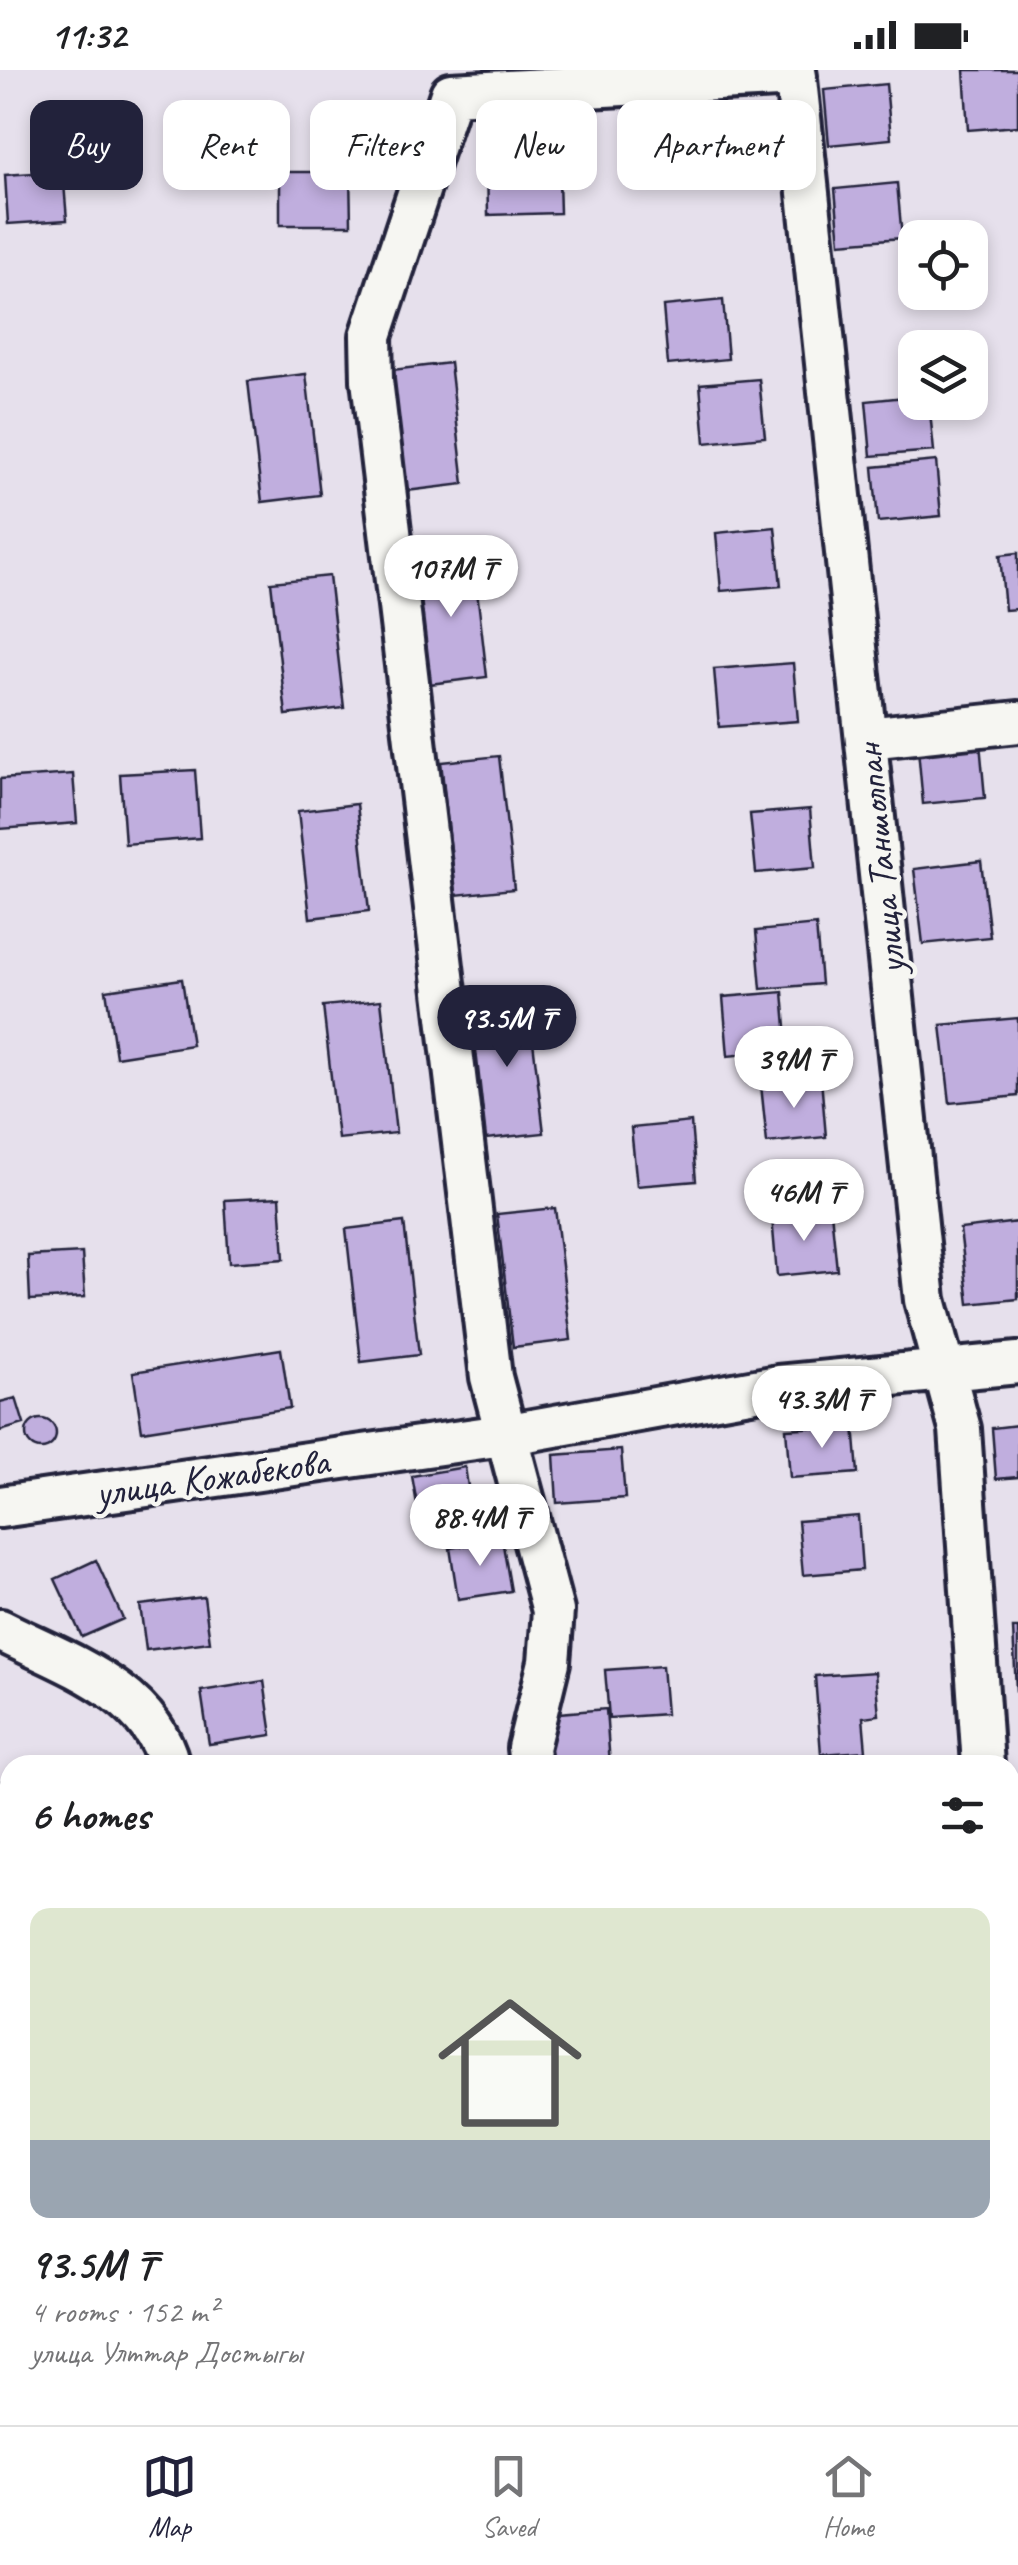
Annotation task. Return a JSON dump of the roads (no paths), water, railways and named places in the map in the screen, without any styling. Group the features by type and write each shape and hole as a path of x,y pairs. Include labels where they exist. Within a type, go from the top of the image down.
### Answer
{"street":[{"name":"улица Таншолпан","path":"795,73 925,1300 960,1429 981,1755"},
{"path":"529,1755 549,1662 553,1611 488,1357 370,336 451,94 795,73"},
{"path":"867,738 1018,722"},
{"name":"улица Кожабекова","path":"0,1507 510,1434 778,1386 1018,1363"},
{"path":"0,1630 112,1687 146,1718 164,1755"}]}
